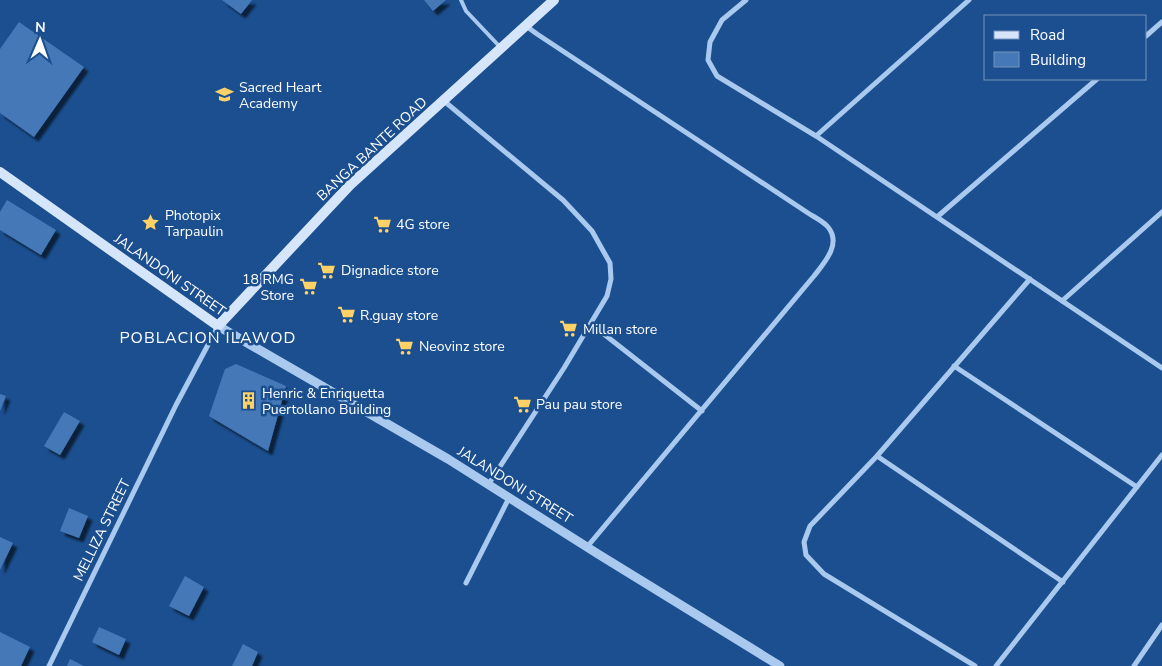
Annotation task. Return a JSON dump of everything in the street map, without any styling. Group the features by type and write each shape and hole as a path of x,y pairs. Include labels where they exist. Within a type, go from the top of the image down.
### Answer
{"main road":[{"name":"BANGA BANTE ROAD","path":"218,326 350,185 554,0"},
{"name":"JALANDONI STREET","path":"2,176 218,326"}],"street":[{"path":"746,0 722,20 710,42 708,60 717,76 816,136 1162,368"},
{"path":"816,136 969,0"},
{"path":"1147,35 1162,22"},
{"path":"526,26 808,213 828,227 834,240 830,256 814,276 587,547"},
{"path":"937,217 1096,80"},
{"path":"443,100 563,200 592,231 610,263 611,279 608,296 488,485"},
{"path":"1062,301 1162,212"},
{"path":"975,666 824,574 806,555 804,542 810,526 878,456 1030,279"},
{"path":"591,324 702,411"},
{"name":"MELLIZA STREET","path":"49,666 176,405 218,326"},
{"name":"JALANDONI STREET","path":"218,326 448,459 780,666"},
{"path":"954,366 1137,487"},
{"path":"996,666 1162,455"},
{"path":"878,456 1063,582"},
{"path":"466,583 509,498"},
{"path":"1134,666 1162,625"}],"lane":[{"path":"462,0 466,11 501,48"}],"building":[{"path":"222,0 252,0 241,14"},
{"path":"424,0 446,0 433,11"},
{"path":"19,22 84,67 34,137 0,113 0,49"},
{"path":"7,200 56,230 41,255 0,230 0,212"},
{"name":"Henric & Enriquetta Puertollano Building","path":"236,364 286,386 268,451 209,416 225,369"},
{"path":"0,394 6,396 0,411"},
{"path":"64,412 80,421 60,455 44,446"},
{"path":"69,508 88,516 79,538 60,531"},
{"path":"0,537 13,543 0,570"},
{"path":"185,576 204,587 189,616 169,606"},
{"path":"99,627 126,639 119,655 92,642"},
{"path":"0,632 30,647 21,666 0,666"},
{"path":"243,644 258,652 252,666 232,666"},
{"path":"70,659 84,666 67,666"}],"place":[{"name":"Sacred Heart Academy","path":"225,95"},
{"name":"Photopix Tarpaulin","path":"151,223"},
{"name":"4G store","path":"382,224"},
{"name":"Dignadice store","path":"327,270"},
{"name":"18 RMG Store","path":"308,287"},
{"name":"R.guay store","path":"346,315"},
{"name":"Millan store","path":"569,329"},
{"name":"Neovinz store","path":"405,346"},
{"name":"Henric & Enriquetta Puertollano Building","path":"248,401"},
{"name":"Pau pau store","path":"522,404"}],"district":[{"name":"POBLACION ILAWOD","path":"208,338"}]}
